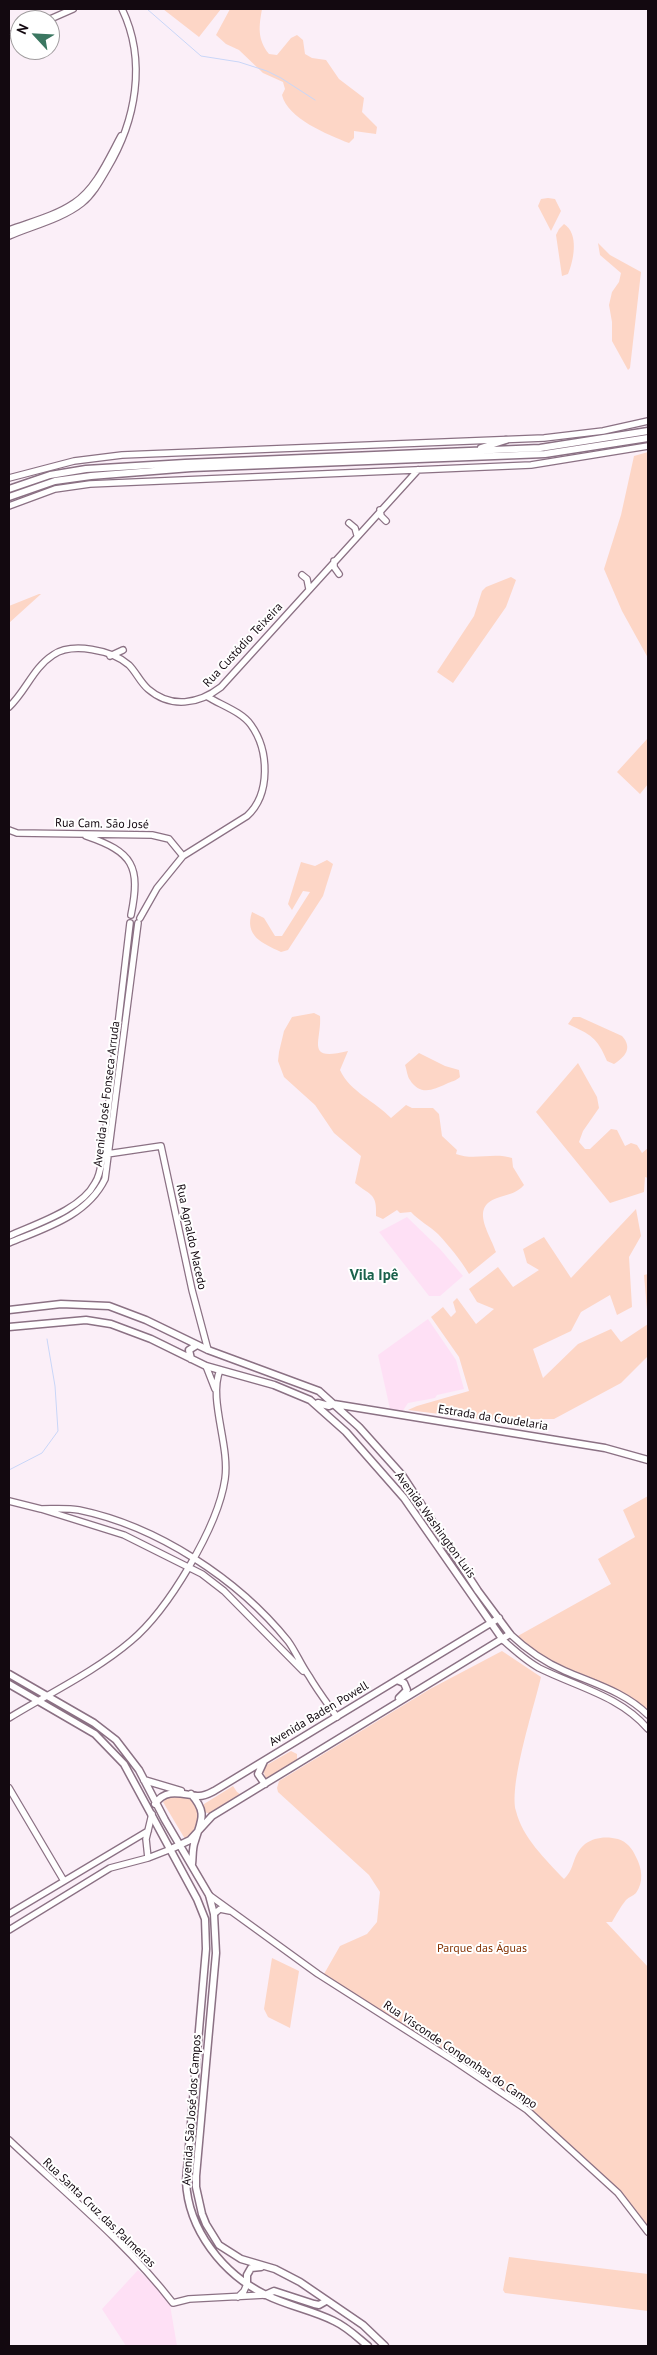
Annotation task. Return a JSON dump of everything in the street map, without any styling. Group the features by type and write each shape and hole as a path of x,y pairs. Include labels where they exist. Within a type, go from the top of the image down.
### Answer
{"main road":[{"path":"60,15 73,9"},
{"path":"9,236 73,209 86,199 116,154 134,100 136,62 133,38 122,9"},
{"path":"9,230 59,211 83,196 97,178 126,128"},
{"path":"9,478 74,461 122,455 544,438 648,422 639,445 632,450"},
{"path":"9,506 55,489 90,484 531,465 648,446 643,437 618,428"},
{"path":"9,497 55,482 100,475 191,468 536,453 643,437 648,431"},
{"path":"531,465 544,438"},
{"path":"471,451 506,440"},
{"path":"9,489 50,475 86,470 185,463 471,451 536,453 551,462"},
{"name":"Rua Custódio Teixeira","path":"9,708 38,668 54,654 70,648 96,649 128,664 148,689 163,698 182,702 208,697 222,687 357,535 418,470"},
{"path":"395,471 403,473 405,477 403,486"},
{"path":"380,510 381,516 386,521"},
{"path":"349,522 355,528 357,535"},
{"path":"334,561 334,568 339,574"},
{"path":"302,575 307,579 309,589"},
{"path":"110,656 123,650"},
{"path":"136,917 183,856 247,816 253,810 262,787 264,753 251,725 241,716 208,697"},
{"name":"Rua Cam. São José","path":"10,831 164,837 174,843 183,856"},
{"path":"79,834 104,842 122,853 136,874 136,917"},
{"path":"104,842 106,834"},
{"name":"Avenida José Fonseca Arruda","path":"9,1243 68,1217 84,1207 96,1196 104,1181 130,922 136,917"},
{"name":"Avenida José Fonseca Arruda","path":"9,1236 64,1211 90,1191 100,1171 106,1154 136,917"},
{"name":"Rua Agnaldo Macedo","path":"106,1154 161,1146 192,1290 208,1350"},
{"path":"9,1310 61,1304 102,1305 146,1320 208,1350 312,1387 346,1415 402,1475 478,1590 510,1634 527,1650 547,1662 616,1692 648,1715"},
{"name":"Avenida Washington Luis","path":"9,1327 97,1320 144,1337 206,1366 274,1385 310,1400 336,1421 400,1493 503,1640"},
{"path":"190,1359 189,1350 197,1345 203,1332"},
{"path":"9,1718 133,1640 150,1622 194,1557 221,1501 225,1478 226,1447 216,1394 206,1366"},
{"path":"216,1394 216,1383 220,1370"},
{"name":"Estrada da Coudelaria","path":"310,1400 324,1406 334,1404 356,1407 605,1448 648,1460"},
{"path":"346,1415 348,1410 356,1407"},
{"path":"9,1501 124,1535 202,1574 224,1591 308,1676"},
{"path":"41,1509 79,1510 127,1524 194,1557 217,1573 275,1628 295,1651 308,1676 337,1717"},
{"path":"81,1523 72,1518 72,1513 108,1518"},
{"name":"Avenida Baden Powell","path":"155,1802 168,1793 206,1795 214,1791 499,1618"},
{"path":"272,1639 281,1645 286,1644 275,1628"},
{"path":"9,1930 110,1868 148,1858 190,1840 212,1816 510,1634"},
{"path":"503,1640 527,1661 620,1705 648,1729"},
{"name":"Avenida São José dos Campos","path":"9,1674 110,1734 126,1752 144,1780 209,1895 214,1914 216,1953 196,2187 206,2224 220,2245 241,2259 275,2269 300,2282 326,2302 363,2325 385,2346"},
{"path":"374,1717 406,1693 405,1685 398,1680"},
{"name":"Avenida São José dos Campos","path":"9,1684 95,1734 116,1753 133,1778 193,1889 204,1919 207,1935 186,2193 189,2207 204,2240 224,2264 247,2284 265,2295 334,2321 368,2346"},
{"path":"265,1760 258,1774 266,1784"},
{"path":"144,1780 191,1794 201,1811 202,1821 194,1842 192,1865"},
{"path":"9,1788 64,1881"},
{"path":"148,1858 146,1842 155,1802"},
{"path":"9,1914 148,1831"},
{"name":"Rua Visconde Congonhas do Campo","path":"209,1895 242,1917 318,1974 453,2060 527,2110 630,2206 648,2232"},
{"name":"Rua Visconde Congonhas do Campo","path":"214,1914 224,1909 242,1917"},
{"path":"204,1973 208,1976 214,1976"},
{"path":"203,1988 208,1986 213,1989"},
{"name":"Rua Santa Cruz das Palmeiras","path":"9,2140 118,2243 157,2283 173,2303 189,2299 238,2296"},
{"path":"238,2296 244,2291 247,2284 247,2275 251,2268 275,2269"},
{"path":"238,2296 265,2295 274,2291 314,2304 319,2305 326,2302"}],"shaded area":[{"path":"407,1217 440,1249 463,1276 440,1296 429,1296 379,1232"},
{"path":"428,1319 456,1360 464,1389 437,1395 435,1398 408,1403 402,1412 390,1409 378,1355"},
{"path":"138,2270 157,2287 170,2305 177,2346 126,2346 102,2309"}],"green space":[{"path":"163,9 221,9 199,37"},
{"path":"230,9 262,9 260,32 262,43 269,54 277,55 291,38 297,35 303,40 305,54 312,58 326,60 339,79 364,98 362,112 377,127 376,134 354,131 354,138 349,143 309,125 300,118 285,103 282,95 285,89 283,82 263,73 239,50 226,44 216,35"},
{"path":"541,199 555,199 561,211 551,231 538,206"},
{"path":"564,224 572,234 574,247 568,274 562,276 556,235"},
{"path":"598,243 610,255 641,272 630,368 628,370 612,341 612,322 609,305 612,292 619,282 621,273 600,255"},
{"path":"648,452 648,658 622,611 604,569 621,515 634,456"},
{"path":"511,577 516,580 506,607 453,683 437,672 474,616 482,591 486,587"},
{"path":"41,594 9,623 9,606"},
{"path":"648,738 648,784 640,794 617,772"},
{"path":"327,860 333,864 323,896 288,950 281,952 256,938 250,927 252,912 264,918 275,936 282,936 310,892 303,891 292,910 288,904 301,862 315,866"},
{"path":"314,1013 320,1016 318,1047 320,1051 325,1054 334,1054 348,1051 340,1070 344,1078 391,1118 406,1105 412,1108 433,1108 439,1114 442,1136 457,1150 456,1154 470,1157 505,1156 512,1158 513,1167 524,1185 516,1192 490,1201 485,1207 483,1213 484,1221 496,1252 469,1274 455,1253 438,1234 411,1212 400,1213 397,1210 383,1219 376,1216 374,1199 355,1183 361,1156 334,1133 315,1105 284,1077 278,1061 284,1031 292,1017"},
{"path":"573,1017 580,1017 622,1036 627,1044 624,1055 614,1064 607,1061 600,1047 592,1038 568,1024"},
{"path":"419,1053 445,1066 459,1070 460,1077 432,1090 418,1088 409,1078 405,1065"},
{"path":"578,1063 597,1097 599,1108 583,1131 579,1142 585,1149 590,1149 611,1129 617,1130 625,1146 631,1143 637,1145 642,1153 648,1148 648,1178 645,1177 644,1192 610,1203 536,1112"},
{"path":"636,1209 641,1236 629,1257 632,1307 617,1315 610,1295 581,1312 571,1331 533,1349 543,1378 578,1344 611,1329 621,1342 648,1324 648,1356 621,1383 554,1419 478,1419 408,1410 469,1391 459,1357 431,1317 443,1307 451,1317 456,1312 453,1302 457,1298 476,1324 494,1309 477,1302 469,1289 498,1267 513,1287 539,1270 527,1263 523,1249 544,1237 571,1278"},
{"path":"648,1274 648,1321 644,1275"},
{"path":"648,1496 648,1712 608,1686 562,1667 539,1655 516,1637 611,1584 598,1559 635,1537 623,1510"},
{"name":"Parque das Águas","path":"502,1651 541,1677 523,1745 516,1783 516,1811 529,1839 564,1879 568,1875 575,1857 581,1848 592,1840 601,1838 618,1839 627,1844 633,1851 640,1866 641,1880 639,1889 626,1900 612,1922 606,1922 648,1967 648,2227 597,2170 530,2110 324,1974 340,1946 367,1934 377,1922 380,1892 369,1875 278,1792 279,1781 430,1689"},
{"path":"291,1751 297,1754 297,1760 268,1779 265,1777 263,1769 265,1766"},
{"path":"233,1786 243,1796 211,1814 204,1812 204,1804"},
{"path":"170,1796 186,1797 193,1801 199,1811 199,1818 194,1830 185,1839 163,1802"},
{"path":"272,1958 299,1971 290,2028 268,2017 264,2009"},
{"path":"509,2257 648,2274 648,2311 505,2293 503,2290"}],"waterway":[{"path":"147,9 201,56 239,62 267,71 315,100"},
{"path":"9,1470 42,1453 58,1431 55,1386 47,1339"}],"district":[{"name":"Vila Ipê","path":"374,1276"}]}
